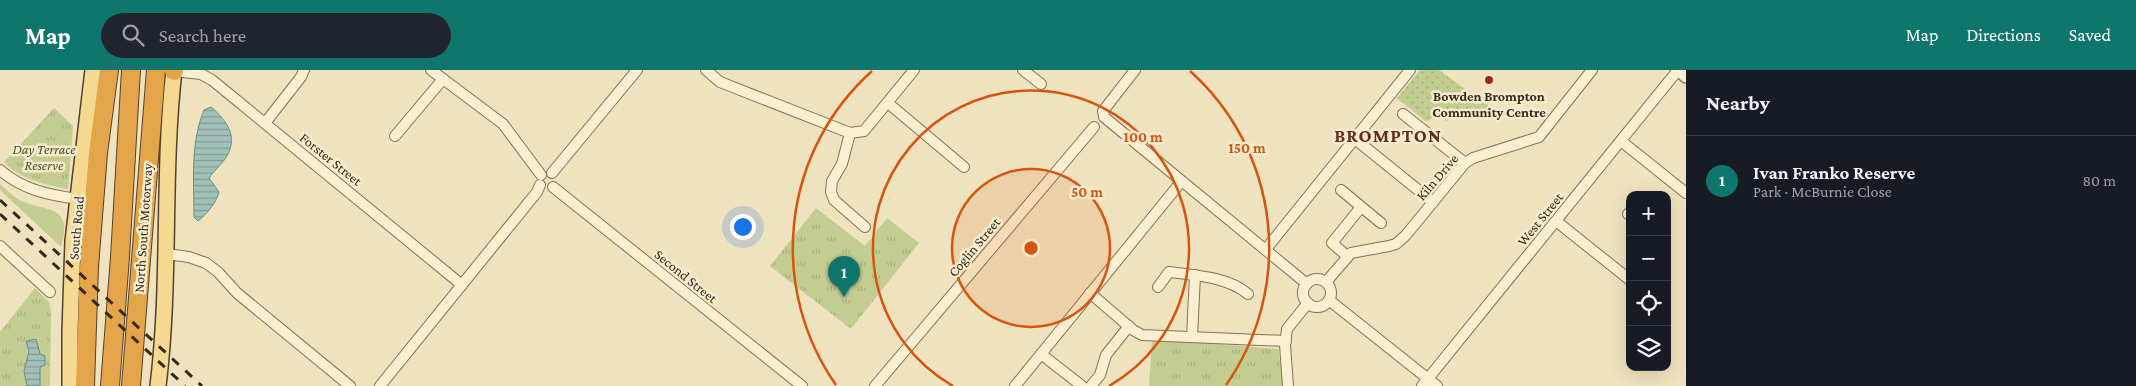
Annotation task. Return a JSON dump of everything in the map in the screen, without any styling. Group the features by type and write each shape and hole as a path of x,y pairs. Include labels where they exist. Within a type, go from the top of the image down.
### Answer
{"highway":[{"path":"85,386 89,267 98,153 109,70"},
{"name":"North South Motorway","path":"110,386 131,70"},
{"name":"North South Motorway","path":"130,386 156,70"}],"main road":[{"name":"South Road","path":"70,386 73,241 93,70"},
{"path":"158,386 164,340 167,254 167,152 174,70"}],"street":[{"name":"Forster Street","path":"174,70 201,74 212,80 462,285"},
{"path":"265,123 301,77 304,70"},
{"path":"432,70 502,124 544,178"},
{"path":"380,386 537,192 544,178 638,70"},
{"path":"706,70 720,82 850,133 864,131 914,70"},
{"path":"1023,70 1041,84"},
{"path":"1135,70 1103,111 1104,117 1307,284"},
{"path":"1266,249 1410,70"},
{"name":"Kiln Drive","path":"1347,256 1358,251 1396,244 1406,235 1465,163 1473,158 1539,137 1592,70"},
{"path":"1678,70 1686,76"},
{"name":"West Street","path":"1425,382 1678,70"},
{"path":"395,136 443,79"},
{"path":"888,103 964,167"},
{"path":"1403,114 1465,163"},
{"name":"Coglin Street","path":"875,386 1094,127"},
{"path":"850,133 842,164 832,181 831,192 834,200 865,227"},
{"path":"1355,139 1433,202"},
{"path":"1621,141 1686,192"},
{"path":"0,170 23,186 40,193 78,199"},
{"name":"Second Street","path":"544,178 545,189 553,187 802,386"},
{"path":"1015,386 1181,182"},
{"path":"1341,190 1381,223"},
{"path":"1326,282 1347,256 1332,243 1361,207"},
{"path":"1556,221 1626,277"},
{"path":"0,246 50,292"},
{"path":"167,254 189,257 206,264 218,272 237,293 350,386"},
{"path":"1158,286 1169,272 1194,275 1238,285 1248,294"},
{"path":"1192,337 1194,275"},
{"path":"1318,279 1326,282 1331,290 1329,300 1318,307 1308,303 1304,294 1307,284 1318,279"},
{"path":"1090,293 1129,326 1142,334 1286,341"},
{"path":"1329,300 1425,382 1437,386"},
{"path":"1288,386 1287,329 1308,303"},
{"path":"1091,386 1100,375 1106,356 1129,326"},
{"path":"1041,354 1082,386"}],"green space":[{"path":"1420,70 1439,70 1493,109 1445,121 1444,115 1438,111 1430,120 1425,121 1397,98"},
{"name":"Day Terrace Reserve","path":"54,108 73,126 68,189 25,177 4,162"},
{"path":"0,184 18,199 54,211 60,216 64,222 61,247 0,190"},
{"path":"816,208 865,246 887,218 919,243 851,329 770,266"},
{"path":"35,288 49,302 51,311 50,386 0,386 0,332"},
{"path":"1152,339 1278,349 1284,386 1149,386"}],"water":[{"path":"211,107 228,126 231,145 225,159 209,178 219,192 218,196 211,208 198,221 194,217 193,176 195,149 204,110"},
{"path":"36,339 40,354 45,356 45,365 40,367 40,386 27,386 24,371 29,351 26,341"}],"railway":[{"path":"0,200 202,386"},
{"path":"0,214 185,386"}],"place":[{"name":"Bowden Brompton Community Centre","path":"1489,80"},
{"name":"Ivan Franko Reserve","path":"844,297"}],"district":[{"name":"BROMPTON","path":"1388,135"}]}
